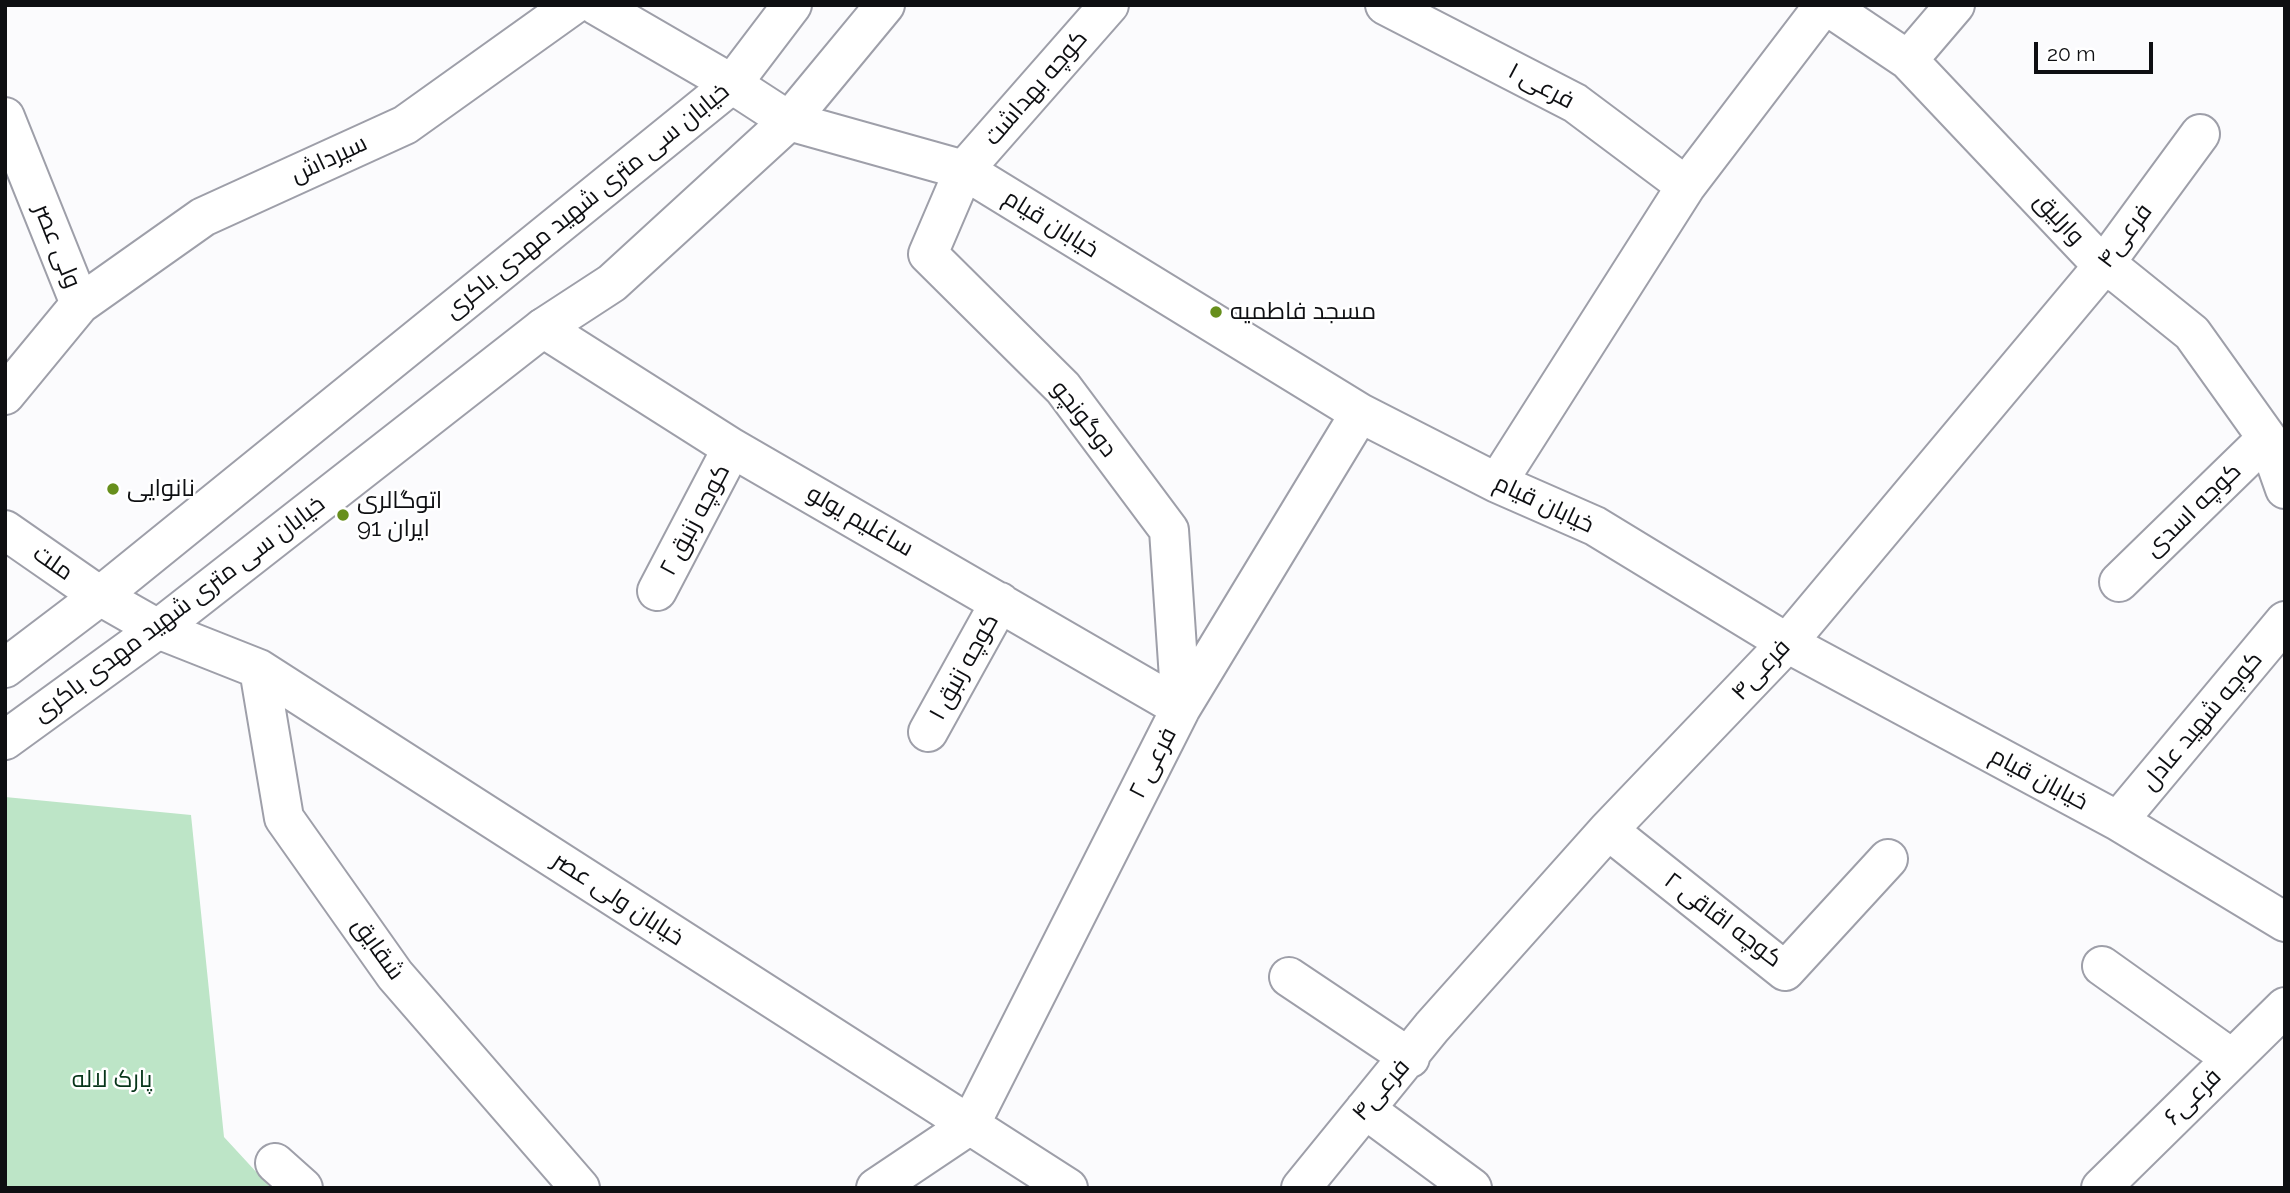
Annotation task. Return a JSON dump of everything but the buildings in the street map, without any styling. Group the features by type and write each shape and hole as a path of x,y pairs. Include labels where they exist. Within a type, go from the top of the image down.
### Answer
{"street":[{"name":"سیرداش","path":"80,304 203,217 405,125 573,5"},
{"name":"خیابان قیام","path":"596,5 732,83 789,121 964,170 1360,413 1497,483 1594,526 1787,643 2118,821 2285,922"},
{"name":"خیابان سی متری شهید مهدی باکری","path":"5,668 100,596 732,83 792,5"},
{"name":"خیابان سی متری شهید مهدی باکری","path":"5,740 158,629 543,328 612,282 789,121 885,5"},
{"name":"کوچه بهداشت","path":"964,170 1109,5"},
{"name":"فرعی ۱","path":"1385,5 1575,103 1686,186"},
{"name":"وارلیق","path":"1497,483 1686,186 1825,5 1909,60 2103,266 2120,275 2192,333 2267,438 2285,489"},
{"path":"1909,60 1955,5"},
{"name":"ولی عصر","path":"5,117 80,304 5,396"},
{"name":"فرعی۴","path":"1301,1188 1364,1109 1410,1058 1432,1027 1608,830 1787,643 2103,266 2200,134"},
{"name":"دوگونچو","path":"964,170 929,254 1063,388 1168,530 1181,708"},
{"name":"ساغلیم یولو","path":"543,328 733,448 1181,708"},
{"name":"فرعی ۲","path":"970,1125 1181,708 1360,413"},
{"name":"کوچه اسدی","path":"2119,582 2267,438"},
{"name":"کوچه زنبق ۲","path":"657,591 733,448"},
{"name":"ملت","path":"5,530 100,596 158,629"},
{"name":"کوچه زنبق ۱","path":"928,732 1000,602"},
{"name":"کوچه شهید عادل","path":"2118,821 2285,621"},
{"name":"خیابان ولی عصر","path":"158,629 259,669 1068,1188"},
{"name":"شقایق","path":"259,669 284,818 395,975 580,1188"},
{"name":"کوچه اقاقی ۲","path":"1608,830 1785,971 1888,859"},
{"path":"2102,966 2231,1058"},
{"path":"1289,977 1410,1058"},
{"name":"فرعی۶","path":"2101,1188 2285,1007"},
{"path":"1364,1109 1472,1188"},
{"path":"876,1188 970,1125"}],"green space":[{"name":"پارک لاله","path":"5,797 191,815 224,1137 271,1188 5,1188"}],"place":[{"name":"مسجد فاطمیه","path":"1216,312"},
{"name":"نانوایی","path":"113,489"},
{"name":"اتوگالری ایران 91","path":"343,515"}]}
